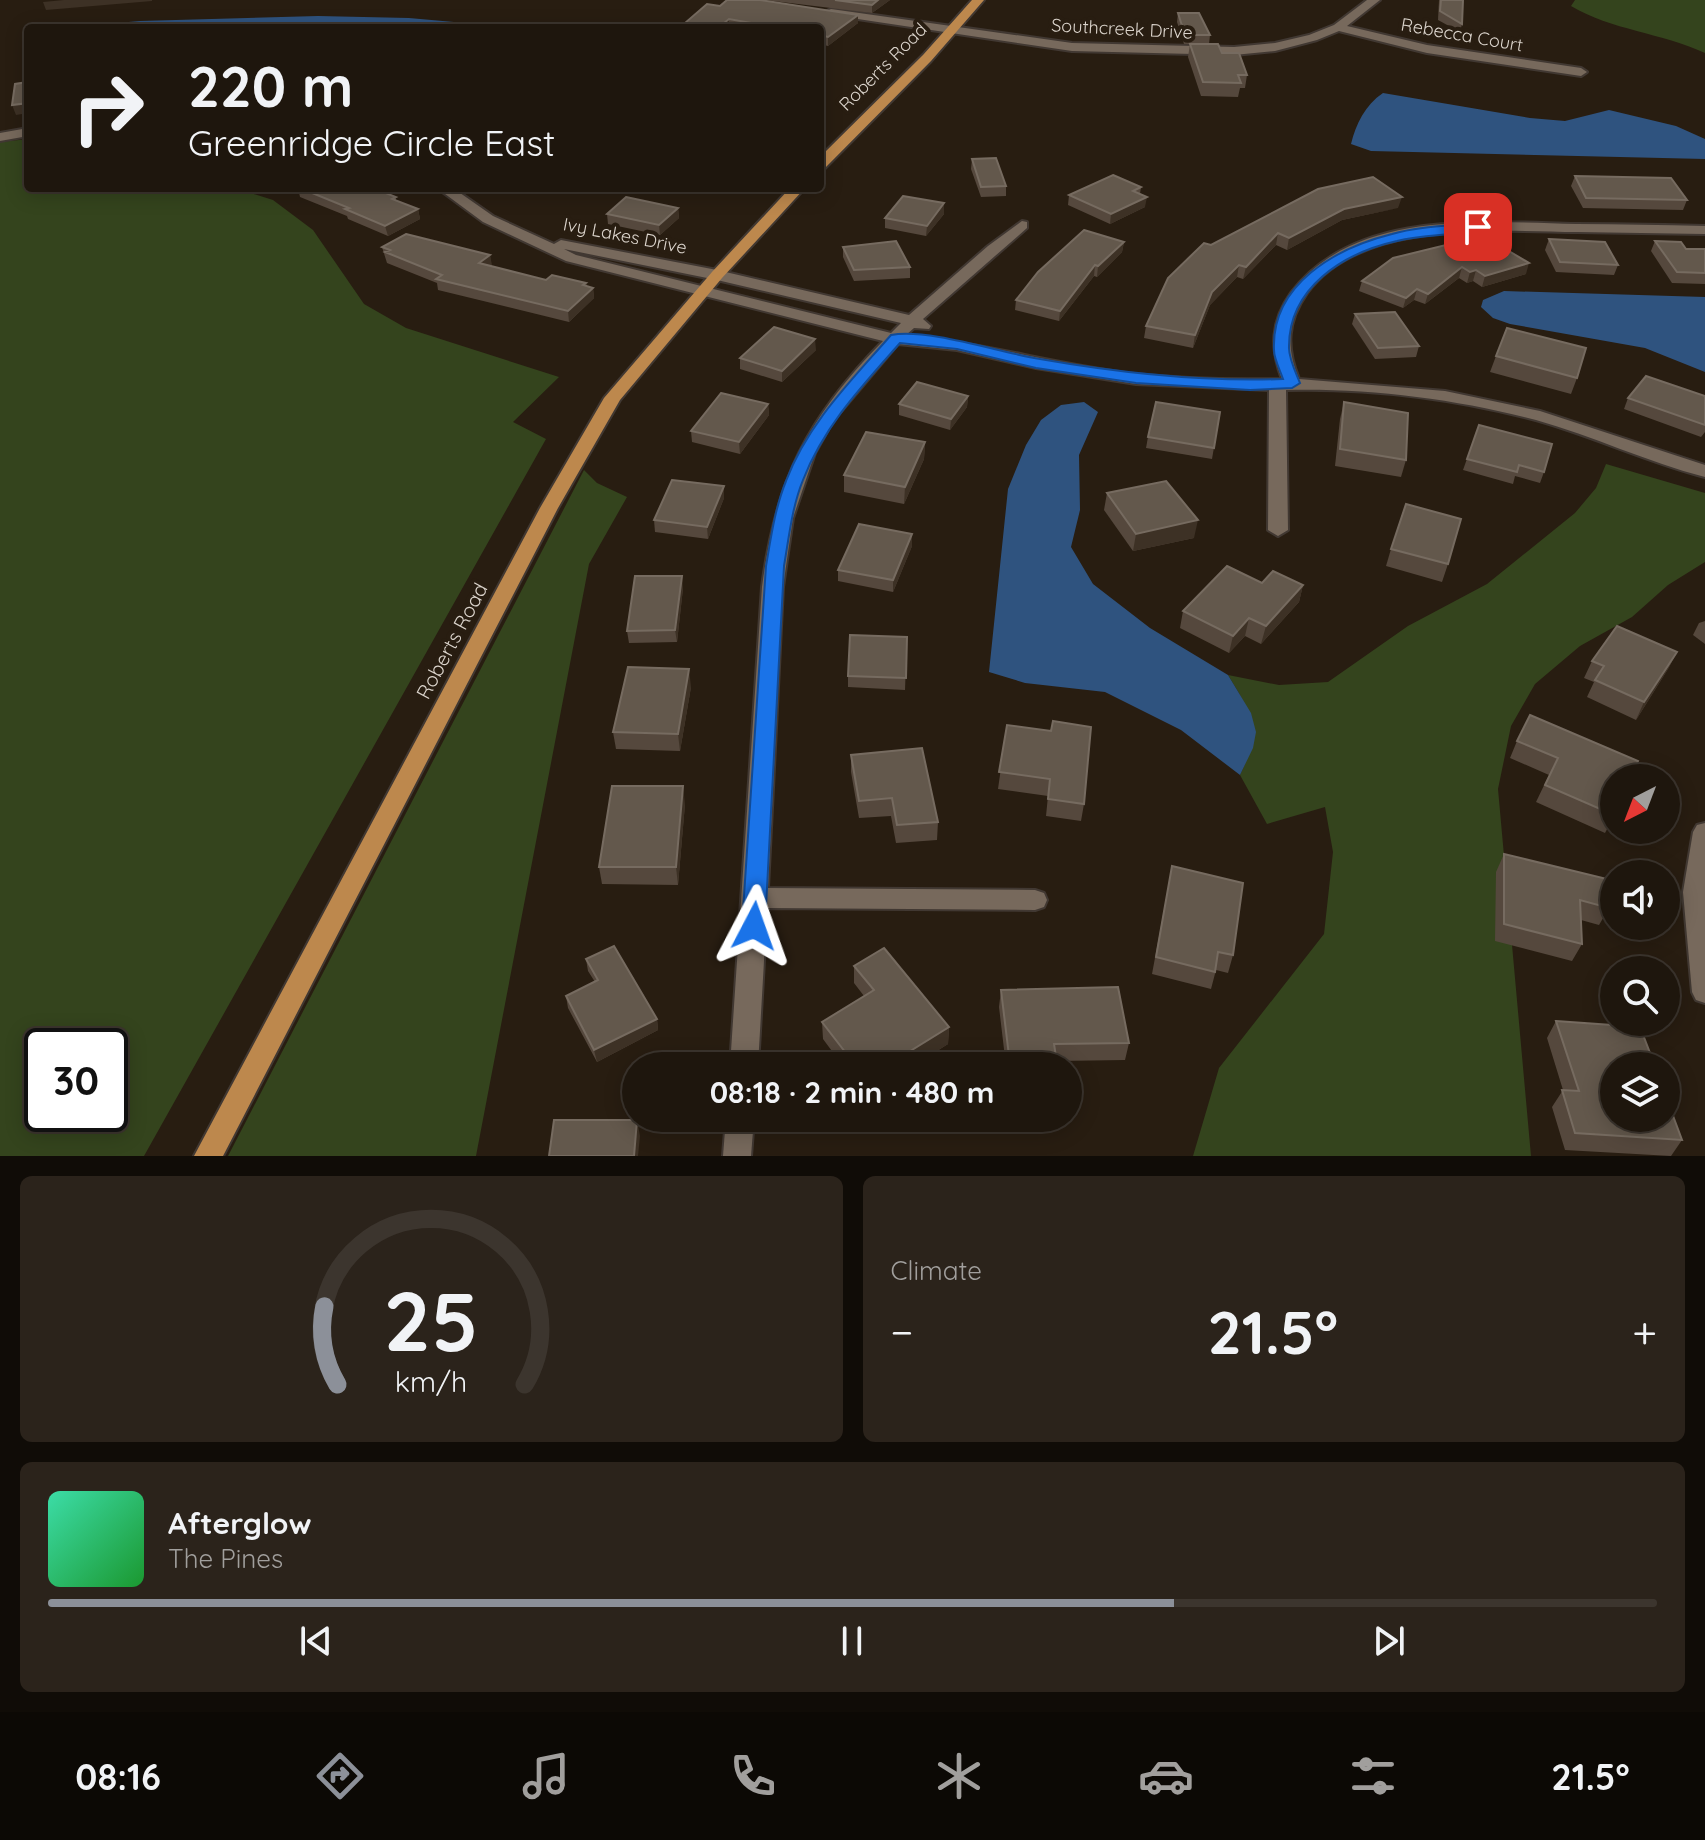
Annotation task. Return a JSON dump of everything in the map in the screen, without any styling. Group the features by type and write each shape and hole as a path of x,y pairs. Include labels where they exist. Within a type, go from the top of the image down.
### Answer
{"main road":[{"name":"Roberts Road","path":"824,161 978,0"},
{"name":"Roberts Road","path":"208,1156 549,508 613,398 711,282 794,192"}],"street":[{"name":"Southcreek Drive","path":"813,10 1100,50 1234,51 1295,44 1338,27 1374,0"},
{"name":"Rebecca Court","path":"1338,27 1427,49 1581,72"},
{"path":"0,137 24,133"},
{"name":"Ivy Lakes Drive","path":"450,192 488,219 571,258 711,282"},
{"path":"745,1052 775,566 793,483 807,451 831,413 896,339 1022,225"},
{"path":"1278,530 1280,409 1284,384 1281,351 1285,315 1294,297 1319,271 1359,249 1395,237 1460,228 1705,230"},
{"path":"711,282 915,321 957,345"},
{"path":"711,282 896,339 957,345 1110,376 1177,382 1399,390 1492,405 1589,430 1705,471"},
{"path":"1705,832 1696,878 1695,919 1705,992"},
{"path":"756,898 1035,900"},
{"path":"737,1156 739,1132"}],"green space":[{"path":"1575,0 1705,0 1705,53 1603,21 1571,6"},
{"path":"24,139 24,192 248,192 273,200 313,230 364,304 406,328 559,377 513,422 546,439 144,1156 0,1156 0,142"},
{"path":"1606,464 1705,493 1705,562 1668,585 1632,617 1580,646 1535,684 1511,726 1498,789 1531,1156 1193,1156 1219,1068 1324,934 1333,852 1325,807 1267,824 1240,775 1251,746 1252,723 1244,701 1228,675 1279,685 1328,682 1408,626 1487,584 1575,513 1596,488"},
{"path":"584,470 597,483 627,497 589,564 476,1156 228,1156"}],"water":[{"path":"318,16 409,18 477,24 106,24"},
{"path":"1383,93 1565,121 1609,110 1676,126 1705,139 1705,159 1371,151 1351,144 1362,116"},
{"path":"1504,291 1705,297 1705,372 1645,348 1510,324 1493,318 1481,307 1483,300"},
{"path":"1084,402 1098,412 1079,455 1080,510 1071,547 1093,584 1150,628 1228,675 1251,713 1256,732 1253,748 1240,775 1181,730 1105,692 1025,683 989,672 1008,489 1026,445 1041,420 1061,405"}],"building":[{"path":"727,0 760,0 858,15 828,37 824,36 824,24 757,24 729,19 723,24 685,23 707,4 720,6"},
{"path":"835,0 878,0 872,5"},
{"path":"1441,0 1463,0 1462,24 1440,11"},
{"path":"1178,13 1199,13 1210,35 1185,35"},
{"path":"1190,44 1218,44 1222,53 1239,53 1247,75 1238,75 1241,83 1203,82"},
{"path":"24,83 24,104 12,105 15,84"},
{"path":"996,158 1006,186 981,187 972,159"},
{"path":"1113,175 1141,187 1133,191 1147,197 1111,214 1069,195"},
{"path":"1575,176 1671,178 1687,200 1586,198"},
{"path":"1373,177 1402,197 1344,209 1289,238 1278,233 1246,267 1239,265 1212,292 1195,335 1146,326 1168,278 1204,243 1211,245 1318,189"},
{"path":"310,192 383,192 396,197 392,199 418,209 385,226 345,209 349,208"},
{"path":"903,196 944,203 927,226 885,218"},
{"path":"626,197 678,208 659,225 607,214"},
{"path":"1084,230 1124,242 1098,266 1095,265 1060,311 1016,300 1038,272"},
{"path":"406,234 490,255 479,263 546,280 552,275 586,283 583,285 593,288 568,311 436,279 442,275 385,252 390,250 382,247"},
{"path":"1549,239 1605,242 1618,265 1560,262"},
{"path":"896,241 910,267 854,270 843,247"},
{"path":"1492,241 1529,263 1485,276 1462,267 1428,294 1417,289 1406,298 1362,281 1393,258 1458,242 1468,248"},
{"path":"1655,241 1681,242 1686,249 1705,249 1705,273 1677,272"},
{"path":"1395,312 1419,346 1378,348 1355,314"},
{"path":"774,327 815,339 782,371 740,358"},
{"path":"1507,328 1586,348 1577,378 1496,356"},
{"path":"1646,376 1705,396 1705,425 1628,398"},
{"path":"917,382 968,396 951,419 899,404"},
{"path":"721,393 768,404 739,442 691,431"},
{"path":"1156,402 1220,412 1214,448 1148,437"},
{"path":"1344,402 1408,413 1406,460 1340,449"},
{"path":"1479,425 1552,444 1544,472 1519,465 1517,472 1467,459"},
{"path":"866,432 925,442 905,487 844,475"},
{"path":"672,480 724,486 707,527 654,520"},
{"path":"1166,481 1198,520 1136,534 1107,493"},
{"path":"1406,504 1461,519 1448,564 1391,549"},
{"path":"859,524 912,534 893,580 838,570"},
{"path":"1227,566 1262,583 1273,571 1303,585 1266,626 1249,618 1233,636 1183,611"},
{"path":"635,576 682,576 675,630 627,631"},
{"path":"1617,626 1677,652 1644,702 1595,680 1604,666 1592,661"},
{"path":"850,635 907,637 906,678 848,676"},
{"path":"628,667 689,669 678,734 613,732"},
{"path":"1530,715 1638,761 1637,764 1600,764 1600,809 1545,785 1558,758 1517,741"},
{"path":"1053,721 1091,727 1084,804 1048,799 1050,779 999,772 1007,725 1051,731"},
{"path":"922,748 938,822 897,825 892,798 859,801 851,755"},
{"path":"612,786 683,786 676,867 599,867"},
{"path":"1504,854 1600,877 1600,906 1580,900 1582,944 1504,924"},
{"path":"1172,866 1243,883 1233,955 1218,952 1215,972 1156,957"},
{"path":"614,946 657,1019 594,1050 566,996 598,980 586,959"},
{"path":"884,948 949,1027 909,1052 845,1052 822,1022 874,990 854,966"},
{"path":"1118,987 1129,1043 1054,1044 1055,1052 1009,1052 1001,990"},
{"path":"1556,1021 1600,1024 1600,1036 1643,1036 1650,1052 1600,1052 1600,1132 1679,1132 1682,1140 1575,1133 1562,1090 1579,1091"},
{"path":"554,1120 622,1120 622,1132 636,1132 634,1156 549,1156"}],"route":[{"path":"754,926 775,566 784,517 793,483 807,451 831,413 896,339 957,345 1085,373 1136,379 1250,385 1292,383 1281,351 1285,315 1294,297 1319,271 1359,249 1395,237 1478,227"}]}
